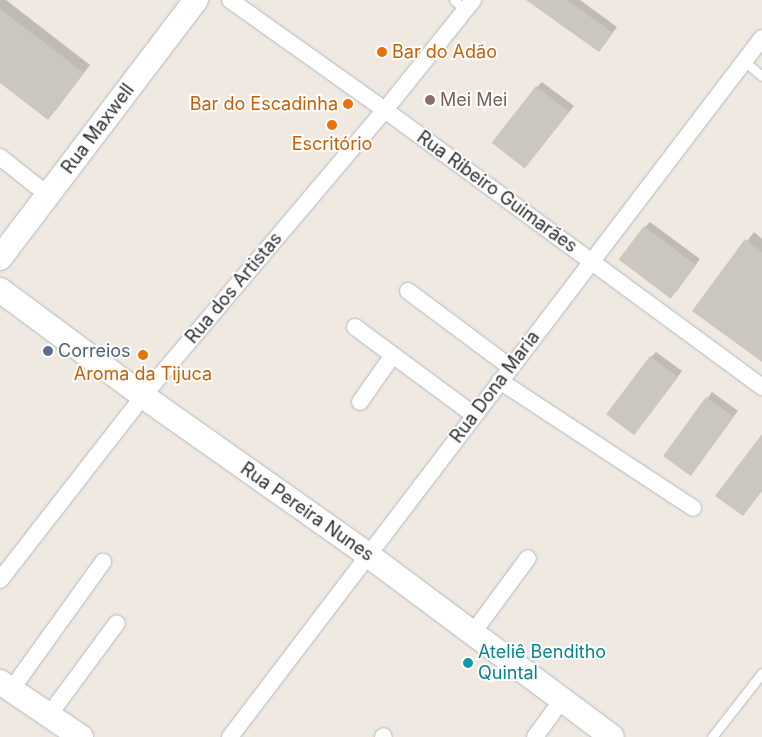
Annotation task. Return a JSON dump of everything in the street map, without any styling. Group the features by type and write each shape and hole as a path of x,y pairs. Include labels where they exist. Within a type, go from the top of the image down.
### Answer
{"main road":[{"name":"Rua Maxwell","path":"0,258 196,0"},
{"name":"Rua Pereira Nunes","path":"0,290 142,396 368,555 561,701 612,737"},
{"path":"6,686 49,714 73,735"}],"street":[{"name":"Rua Ribeiro Guimarães","path":"230,0 592,261 762,387"},
{"name":"Rua dos Artistas","path":"0,580 142,396 384,110 464,3"},
{"name":"Rua Dona Maria","path":"230,737 762,38"},
{"path":"0,157 48,195"},
{"path":"408,291 510,367"},
{"path":"355,327 474,415"},
{"path":"360,402 393,355"},
{"path":"500,381 692,508"},
{"path":"472,634 528,558"},
{"path":"6,686 103,562"},
{"path":"49,714 117,623"},
{"path":"535,737 561,701"}],"lane":[{"path":"744,61 762,76"},
{"path":"712,737 762,672"}],"building":[{"path":"526,0 567,0 613,33 599,52"},
{"path":"0,9 84,73 48,120 0,83"},
{"path":"536,86 569,112 525,169 492,143"},
{"path":"644,226 696,265 671,299 619,260"},
{"path":"745,239 762,252 762,362 692,311"},
{"path":"650,356 678,377 634,435 606,414"},
{"path":"706,397 734,417 691,476 663,456"},
{"path":"762,434 762,491 743,516 715,496"}],"place":[{"name":"Bar do Adão","path":"382,52"},
{"name":"Mei Mei","path":"430,100"},
{"name":"Bar do Escadinha","path":"348,104"},
{"name":"Escritório","path":"332,125"},
{"name":"Correios","path":"48,351"},
{"name":"Aroma da Tijuca","path":"143,355"},
{"name":"Ateliê Benditho Quintal","path":"468,663"}]}
